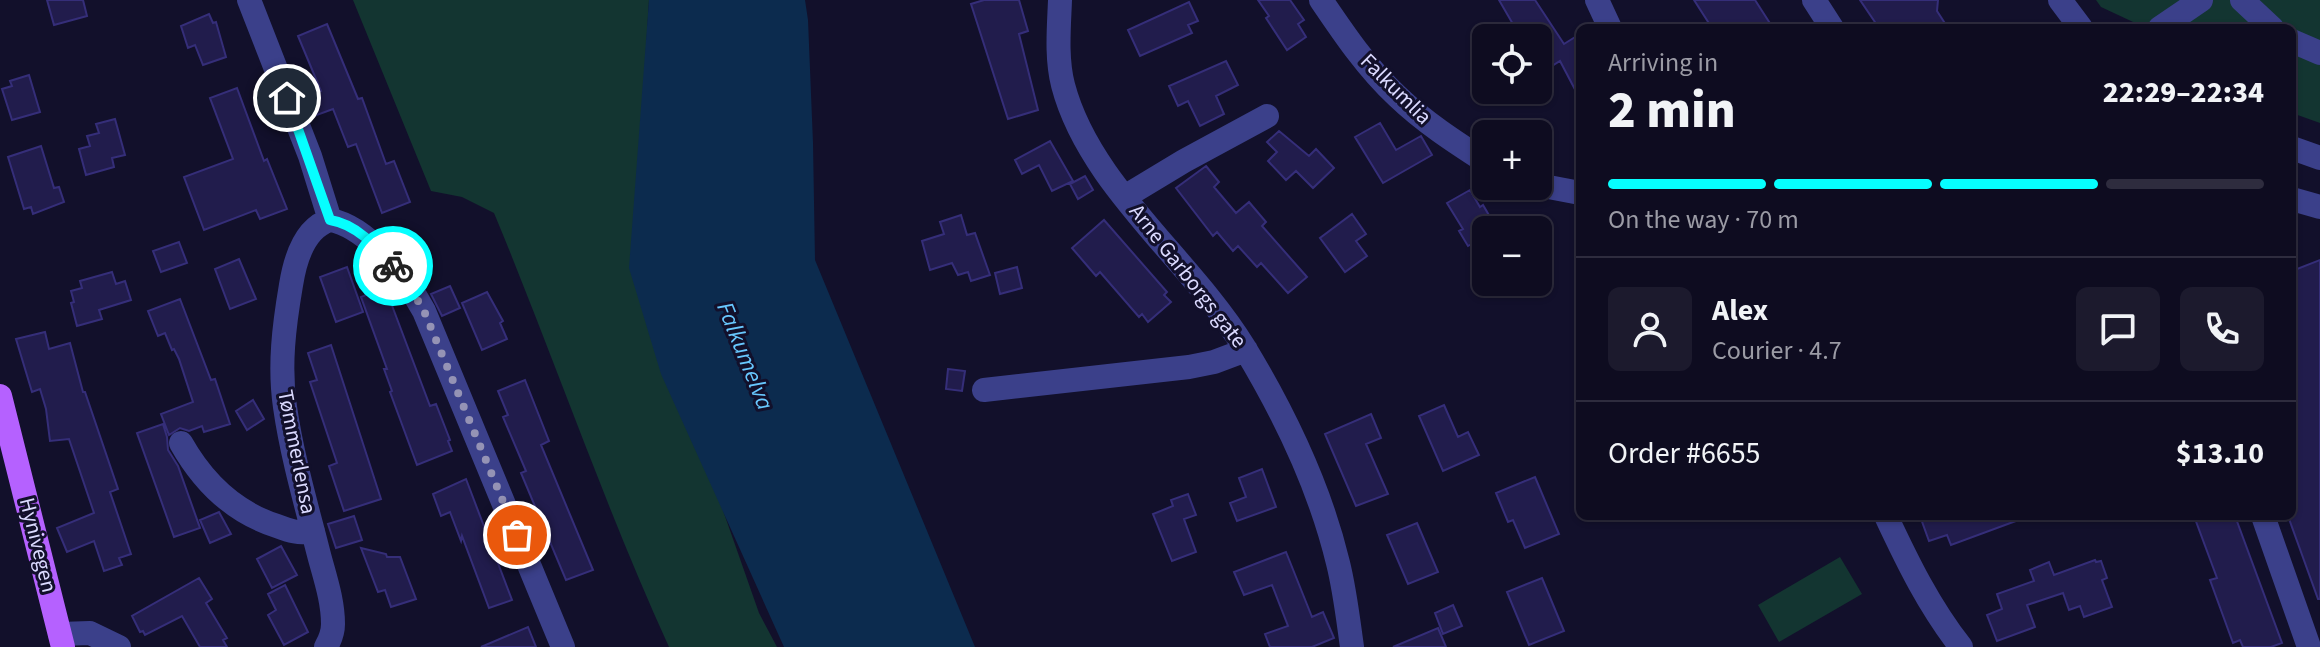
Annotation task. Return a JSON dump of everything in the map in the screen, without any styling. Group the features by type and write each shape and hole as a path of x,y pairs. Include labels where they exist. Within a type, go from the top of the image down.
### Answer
{"main road":[{"name":"Hynivegen","path":"0,396 62,641"}],"street":[{"path":"249,0 307,149 330,220 342,222 359,233 384,255 415,295 436,337 563,647"},
{"name":"Arne Garborgs gate","path":"1060,0 1058,39 1062,82 1076,125 1095,160 1226,319 1246,350 1295,445 1325,520 1339,564 1352,647"},
{"name":"Falkumlia","path":"1321,0 1372,70 1398,97 1435,128 1472,153"},
{"path":"1597,0 1608,24"},
{"path":"1814,0 1829,24"},
{"path":"2060,0 2078,24"},
{"path":"2166,24 2201,0"},
{"path":"2242,0 2268,24"},
{"path":"2296,43 2320,53"},
{"path":"1126,196 1267,116"},
{"path":"2296,149 2320,158"},
{"path":"1552,188 1576,192"},
{"path":"2296,200 2320,207"},
{"name":"Tømmerlensa","path":"326,647 333,628 333,616 291,441 281,371 287,312 298,259 310,234 330,220"},
{"path":"984,390 1189,367 1246,350"},
{"path":"181,443 200,473 234,507 294,532 313,531"},
{"path":"1888,520 1915,579 1937,616 1961,647"},
{"path":"2264,520 2309,647"},
{"path":"62,641 90,633 119,647"}],"green space":[{"path":"353,0 649,0 640,145 719,499 759,613 777,647 669,647 623,540 494,213 462,197 431,191"},
{"path":"2096,0 2320,0 2320,123 2296,114 2296,24 2137,24 2101,7"},
{"path":"1840,557 1862,594 1779,642 1758,605"}],"water":[{"name":"Falkumelva","path":"649,0 805,0 813,143 815,260 975,647 784,647 661,374 629,268"}],"building":[{"path":"47,0 83,0 87,16 54,25"},
{"path":"984,0 1019,0 1028,31 1019,34 1038,110 1008,119 971,4"},
{"path":"1258,0 1290,0 1304,20 1298,24 1306,37 1287,50"},
{"path":"1499,0 1535,0 1551,24 1513,24"},
{"path":"1694,0 1755,0 1770,24 1709,24"},
{"path":"1860,0 1938,0 1937,11 1945,24 1876,24"},
{"path":"1189,2 1198,21 1188,25 1192,33 1140,56 1128,30"},
{"path":"209,14 213,23 216,22 226,57 203,65 195,45 188,48 181,26"},
{"path":"327,24 358,99 362,98 386,164 394,161 410,202 382,213 356,144 348,147 333,109 314,116 306,96 321,91 298,36"},
{"path":"1552,26 1564,44 1576,36 1576,91 1560,61 1552,66"},
{"path":"1226,61 1238,85 1216,96 1224,114 1200,126 1188,101 1178,106 1169,86"},
{"path":"29,75 40,112 12,120 2,89 12,86 10,81"},
{"path":"237,88 264,161 267,159 287,209 260,219 256,210 204,230 184,177 233,159 210,98"},
{"path":"115,119 125,155 112,158 114,167 86,175 79,149 90,146 87,136 99,133 96,124"},
{"path":"1380,123 1396,150 1421,136 1432,155 1383,183 1355,137"},
{"path":"1279,131 1309,156 1316,149 1334,168 1313,188 1296,171 1286,180 1268,161 1277,152 1267,142"},
{"path":"1050,141 1073,181 1052,191 1039,165 1022,174 1015,160"},
{"path":"41,146 54,188 59,187 64,202 33,214 31,207 24,209 8,157"},
{"path":"1206,166 1219,182 1214,187 1236,213 1249,202 1266,222 1262,226 1307,277 1288,293 1261,263 1257,267 1238,246 1233,251 1217,232 1213,236 1176,188"},
{"path":"1085,176 1093,190 1078,199 1070,184"},
{"path":"1470,190 1472,200 1476,200 1480,207 1483,205 1489,216 1472,216 1472,244 1468,246 1459,231 1463,229 1447,203"},
{"path":"1352,214 1366,234 1356,241 1367,256 1345,272 1320,238"},
{"path":"961,215 967,235 975,233 990,275 971,281 968,272 958,275 952,263 930,270 922,241 944,234 940,222"},
{"path":"1104,220 1167,292 1164,295 1171,302 1148,322 1142,314 1139,317 1100,272 1096,276 1072,248"},
{"path":"179,242 187,263 161,272 153,251"},
{"path":"239,259 256,299 230,309 215,269"},
{"path":"2320,260 2320,599 2289,520 2296,520 2296,269"},
{"path":"347,267 363,312 336,322 320,277"},
{"path":"1017,267 1022,288 1000,294 995,273"},
{"path":"112,272 116,284 125,281 131,300 99,310 102,319 77,326 71,291 82,288 80,281"},
{"path":"450,286 460,308 442,316 431,294"},
{"path":"385,287 430,406 436,404 452,451 417,465 390,392 384,369 387,369 361,297"},
{"path":"487,292 503,321 500,323 507,339 482,350 462,303"},
{"path":"180,299 211,380 215,379 230,424 204,432 202,426 189,431 180,428 169,435 161,414 193,402 179,359 165,333 158,336 148,311"},
{"path":"45,332 49,349 70,343 83,392 118,489 110,492 131,554 119,558 122,565 104,571 94,541 67,552 57,528 94,513 69,439 50,441 40,389 32,392 16,339"},
{"path":"331,345 381,499 344,511 329,466 337,463 310,382 317,380 308,353"},
{"path":"948,369 965,371 962,391 946,389"},
{"path":"525,380 549,441 541,445 593,570 566,580 521,473 526,471 503,417 508,415 498,391"},
{"path":"253,400 264,419 247,430 236,411"},
{"path":"1444,405 1458,437 1468,432 1479,455 1443,471 1419,416"},
{"path":"1371,414 1381,438 1366,444 1388,494 1356,506 1325,434"},
{"path":"163,424 168,450 178,466 200,528 174,537 137,433"},
{"path":"1262,469 1276,507 1237,521 1230,503 1246,497 1239,478"},
{"path":"1535,477 1559,534 1525,548 1513,520 1508,522 1496,493"},
{"path":"466,479 512,600 489,608 462,536 461,541 450,512 441,516 433,494"},
{"path":"1188,494 1196,515 1184,519 1196,552 1172,561 1153,514 1173,506 1171,500"},
{"path":"219,512 231,534 210,543 200,520"},
{"path":"354,516 362,540 336,548 328,524"},
{"path":"1921,520 2019,520 1951,545 1947,535 1929,541"},
{"path":"2195,520 2236,520 2282,643 2271,647 2243,647 2240,640 2233,643 2210,580 2217,578"},
{"path":"1417,523 1438,572 1408,584 1387,535"},
{"path":"281,546 297,575 272,588 257,559"},
{"path":"361,548 386,554 387,557 400,557 416,599 391,607 385,590 378,592"},
{"path":"1286,552 1312,617 1323,612 1334,638 1312,647 1270,647 1265,634 1288,626 1272,585 1244,595 1234,572"},
{"path":"2095,560 2101,561 2107,578 2102,580 2112,607 2084,617 2080,606 2069,610 2063,593 2027,605 2035,627 1997,641 1987,615 2002,609 1997,594 2034,581 2030,570 2049,562 2054,575"},
{"path":"199,578 212,599 206,603 227,638 223,640 227,647 200,647 182,616 145,635 143,631 140,632 132,616"},
{"path":"1542,578 1564,631 1529,645 1507,592"},
{"path":"285,585 308,632 284,645 268,615 276,610 268,594"},
{"path":"1453,605 1462,626 1443,634 1435,613"},
{"path":"528,627 536,647 481,647"},
{"path":"1438,628 1446,647 1393,647"}],"way so far":[{"path":"393,266 415,295 436,337 517,535"}],"route":[{"path":"287,98 310,156 330,220 342,222 359,233 393,266"}]}
